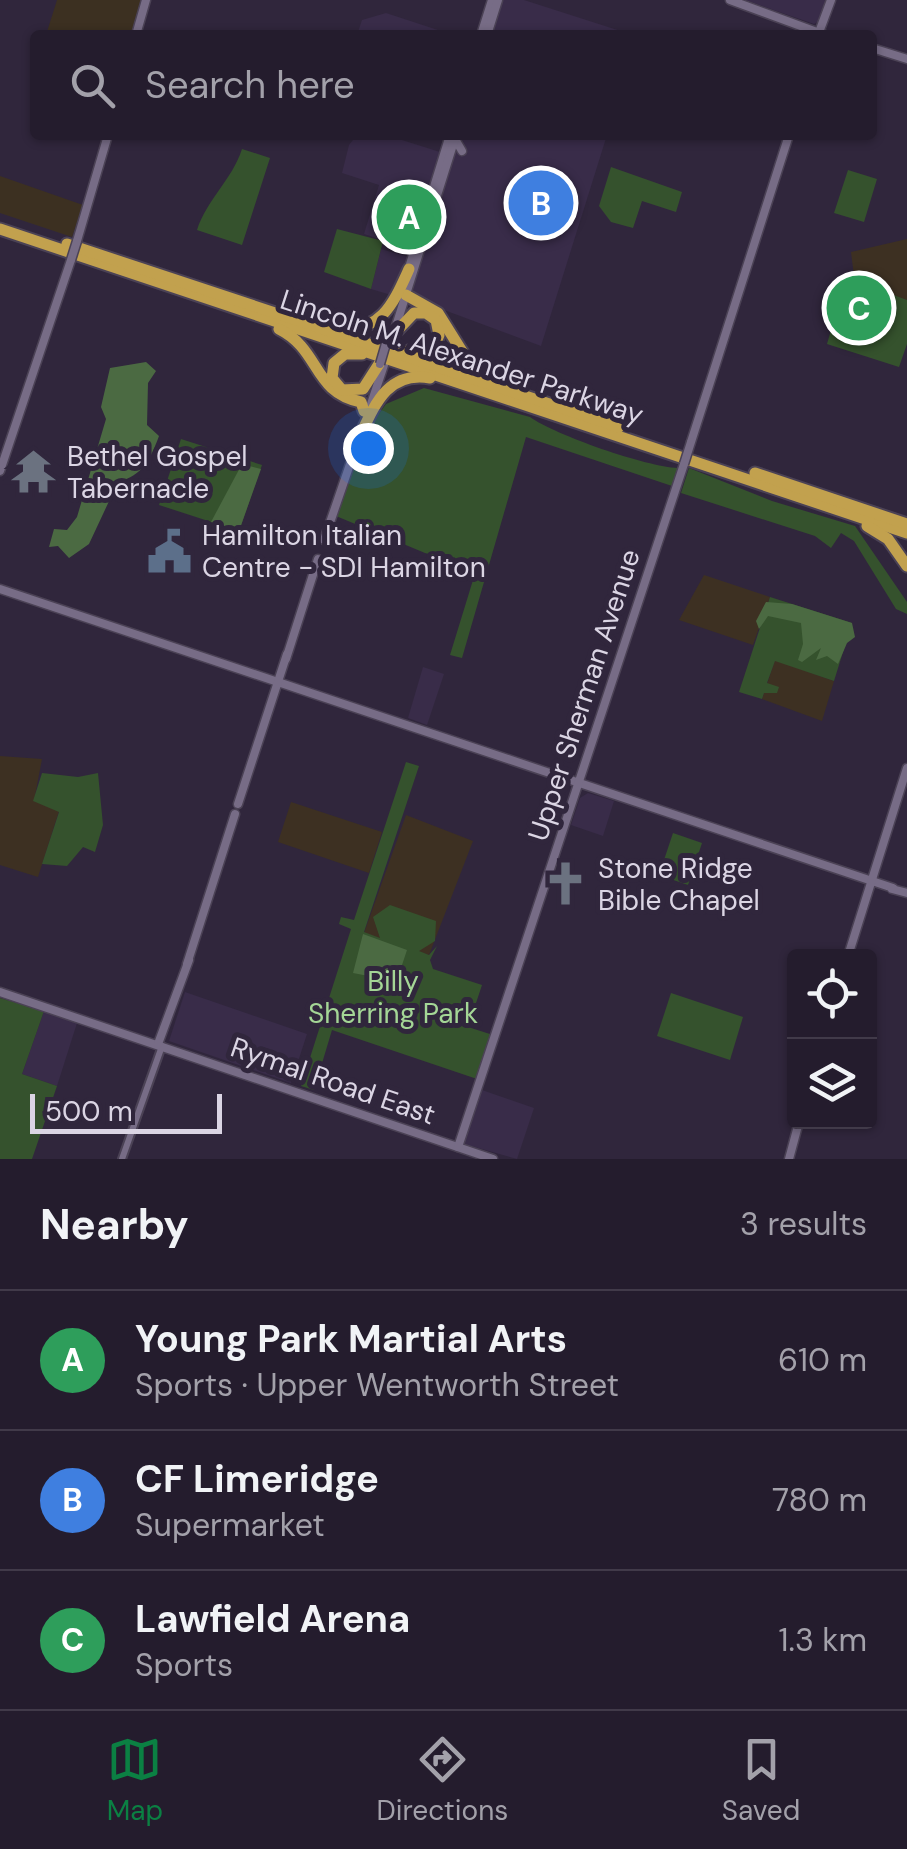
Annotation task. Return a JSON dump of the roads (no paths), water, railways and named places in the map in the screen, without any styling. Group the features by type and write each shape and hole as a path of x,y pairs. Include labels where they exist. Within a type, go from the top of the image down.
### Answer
{"highway":[{"name":"Lincoln M. Alexander Parkway","path":"0,225 388,341 522,394 907,533"},
{"name":"Lincoln M. Alexander Parkway","path":"0,225 385,363 840,506 907,522"},
{"path":"234,298 339,327 361,328 386,313 411,269"},
{"path":"402,302 434,310 474,367 522,394"},
{"path":"250,313 300,342 330,390 342,399 368,403"},
{"path":"344,354 385,363 369,384 356,392 342,390 332,378 334,364 344,354"},
{"path":"357,441 382,394 410,377 432,378 540,410"},
{"path":"840,506 882,534 907,566"}],"main road":[{"path":"137,30 146,0"},
{"path":"486,30 495,0"},
{"path":"730,0 813,30"},
{"path":"822,30 830,4"},
{"path":"877,50 907,59"},
{"path":"0,471 107,140"},
{"path":"357,441 385,363 414,248 452,140"},
{"path":"411,269 428,228 452,140"},
{"path":"455,140 462,152"},
{"name":"Upper Sherman Avenue","path":"458,1147 788,140"},
{"path":"435,204 436,182"},
{"path":"419,234 428,228"},
{"path":"159,1047 368,403"},
{"path":"0,589 907,892"},
{"path":"850,949 907,768"},
{"name":"Rymal Road East","path":"0,992 493,1159"},
{"path":"788,1159 797,1129"}],"street":[{"path":"122,1159 159,1047"}],"place":[{"name":"CF Limeridge","path":"541,203"},
{"name":"Young Park Martial Arts","path":"409,217"},
{"name":"Lawfield Arena","path":"859,308"},
{"name":"Bethel Gospel Tabernacle","path":"34,472"},
{"name":"Hamilton Italian Centre - SDI Hamilton","path":"169,551"},
{"name":"Stone Ridge Bible Chapel","path":"565,884"}],"park label":[{"name":"Billy Sherring Park","path":"393,997"}]}
